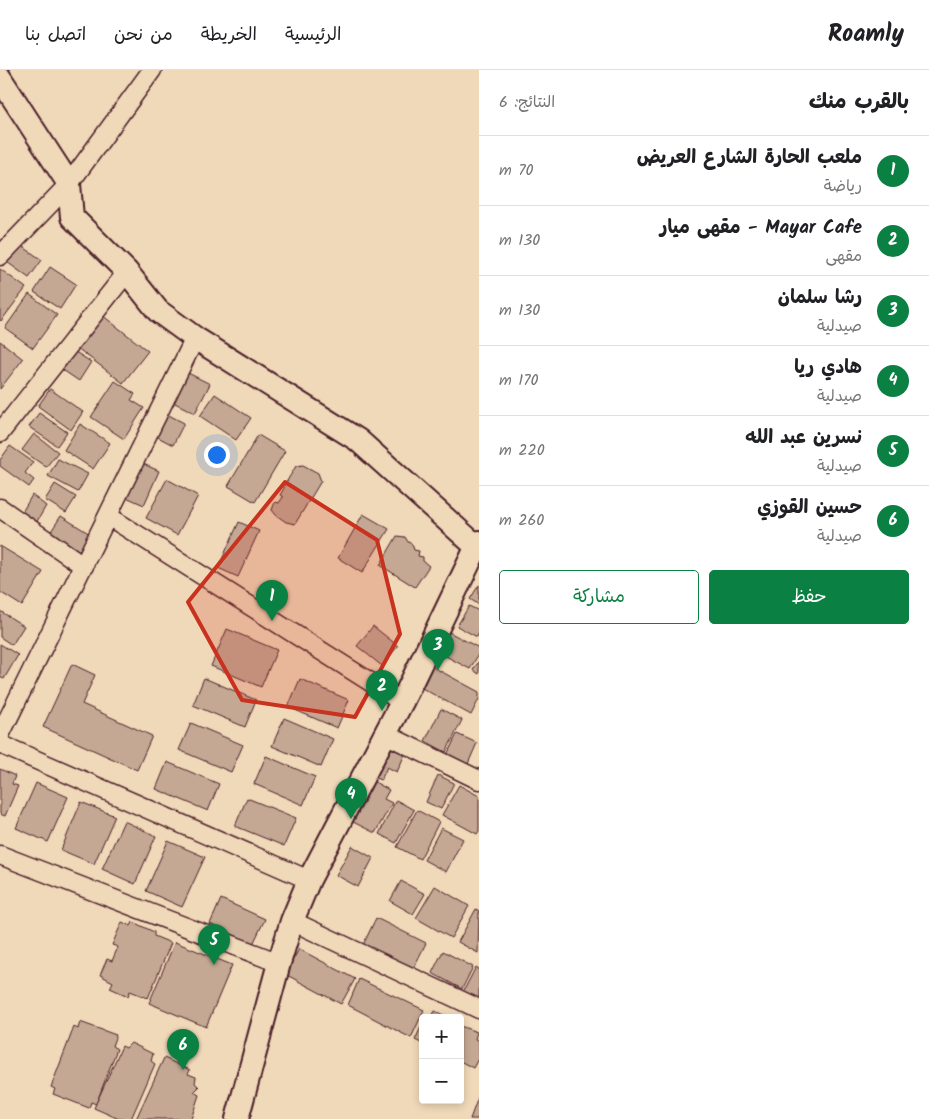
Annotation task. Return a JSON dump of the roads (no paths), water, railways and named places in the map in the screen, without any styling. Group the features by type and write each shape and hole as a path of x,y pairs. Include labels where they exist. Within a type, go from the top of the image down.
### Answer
{"street":[{"path":"0,256 69,184 152,70"},
{"path":"0,78 69,184 72,217 127,272 158,311 195,338 358,440 478,546 402,702 308,880 278,963 237,1119"},
{"path":"0,432 127,272"},
{"path":"0,735 195,338"},
{"path":"0,508 84,566"},
{"path":"108,516 402,702"},
{"path":"385,734 479,780"},
{"path":"0,744 308,880"},
{"path":"0,855 278,963"},
{"path":"292,921 479,1009"}],"place":[{"name":"ملعب الحارة الشارع العريض","path":"272,621"},
{"name":"رشا سلمان","path":"438,670"},
{"name":"Mayar Cafe - مقهى ميار","path":"382,711"},
{"name":"هادي ريا","path":"351,819"},
{"name":"نسرين عبد الله","path":"214,965"},
{"name":"حسين القوزي","path":"183,1070"}]}
